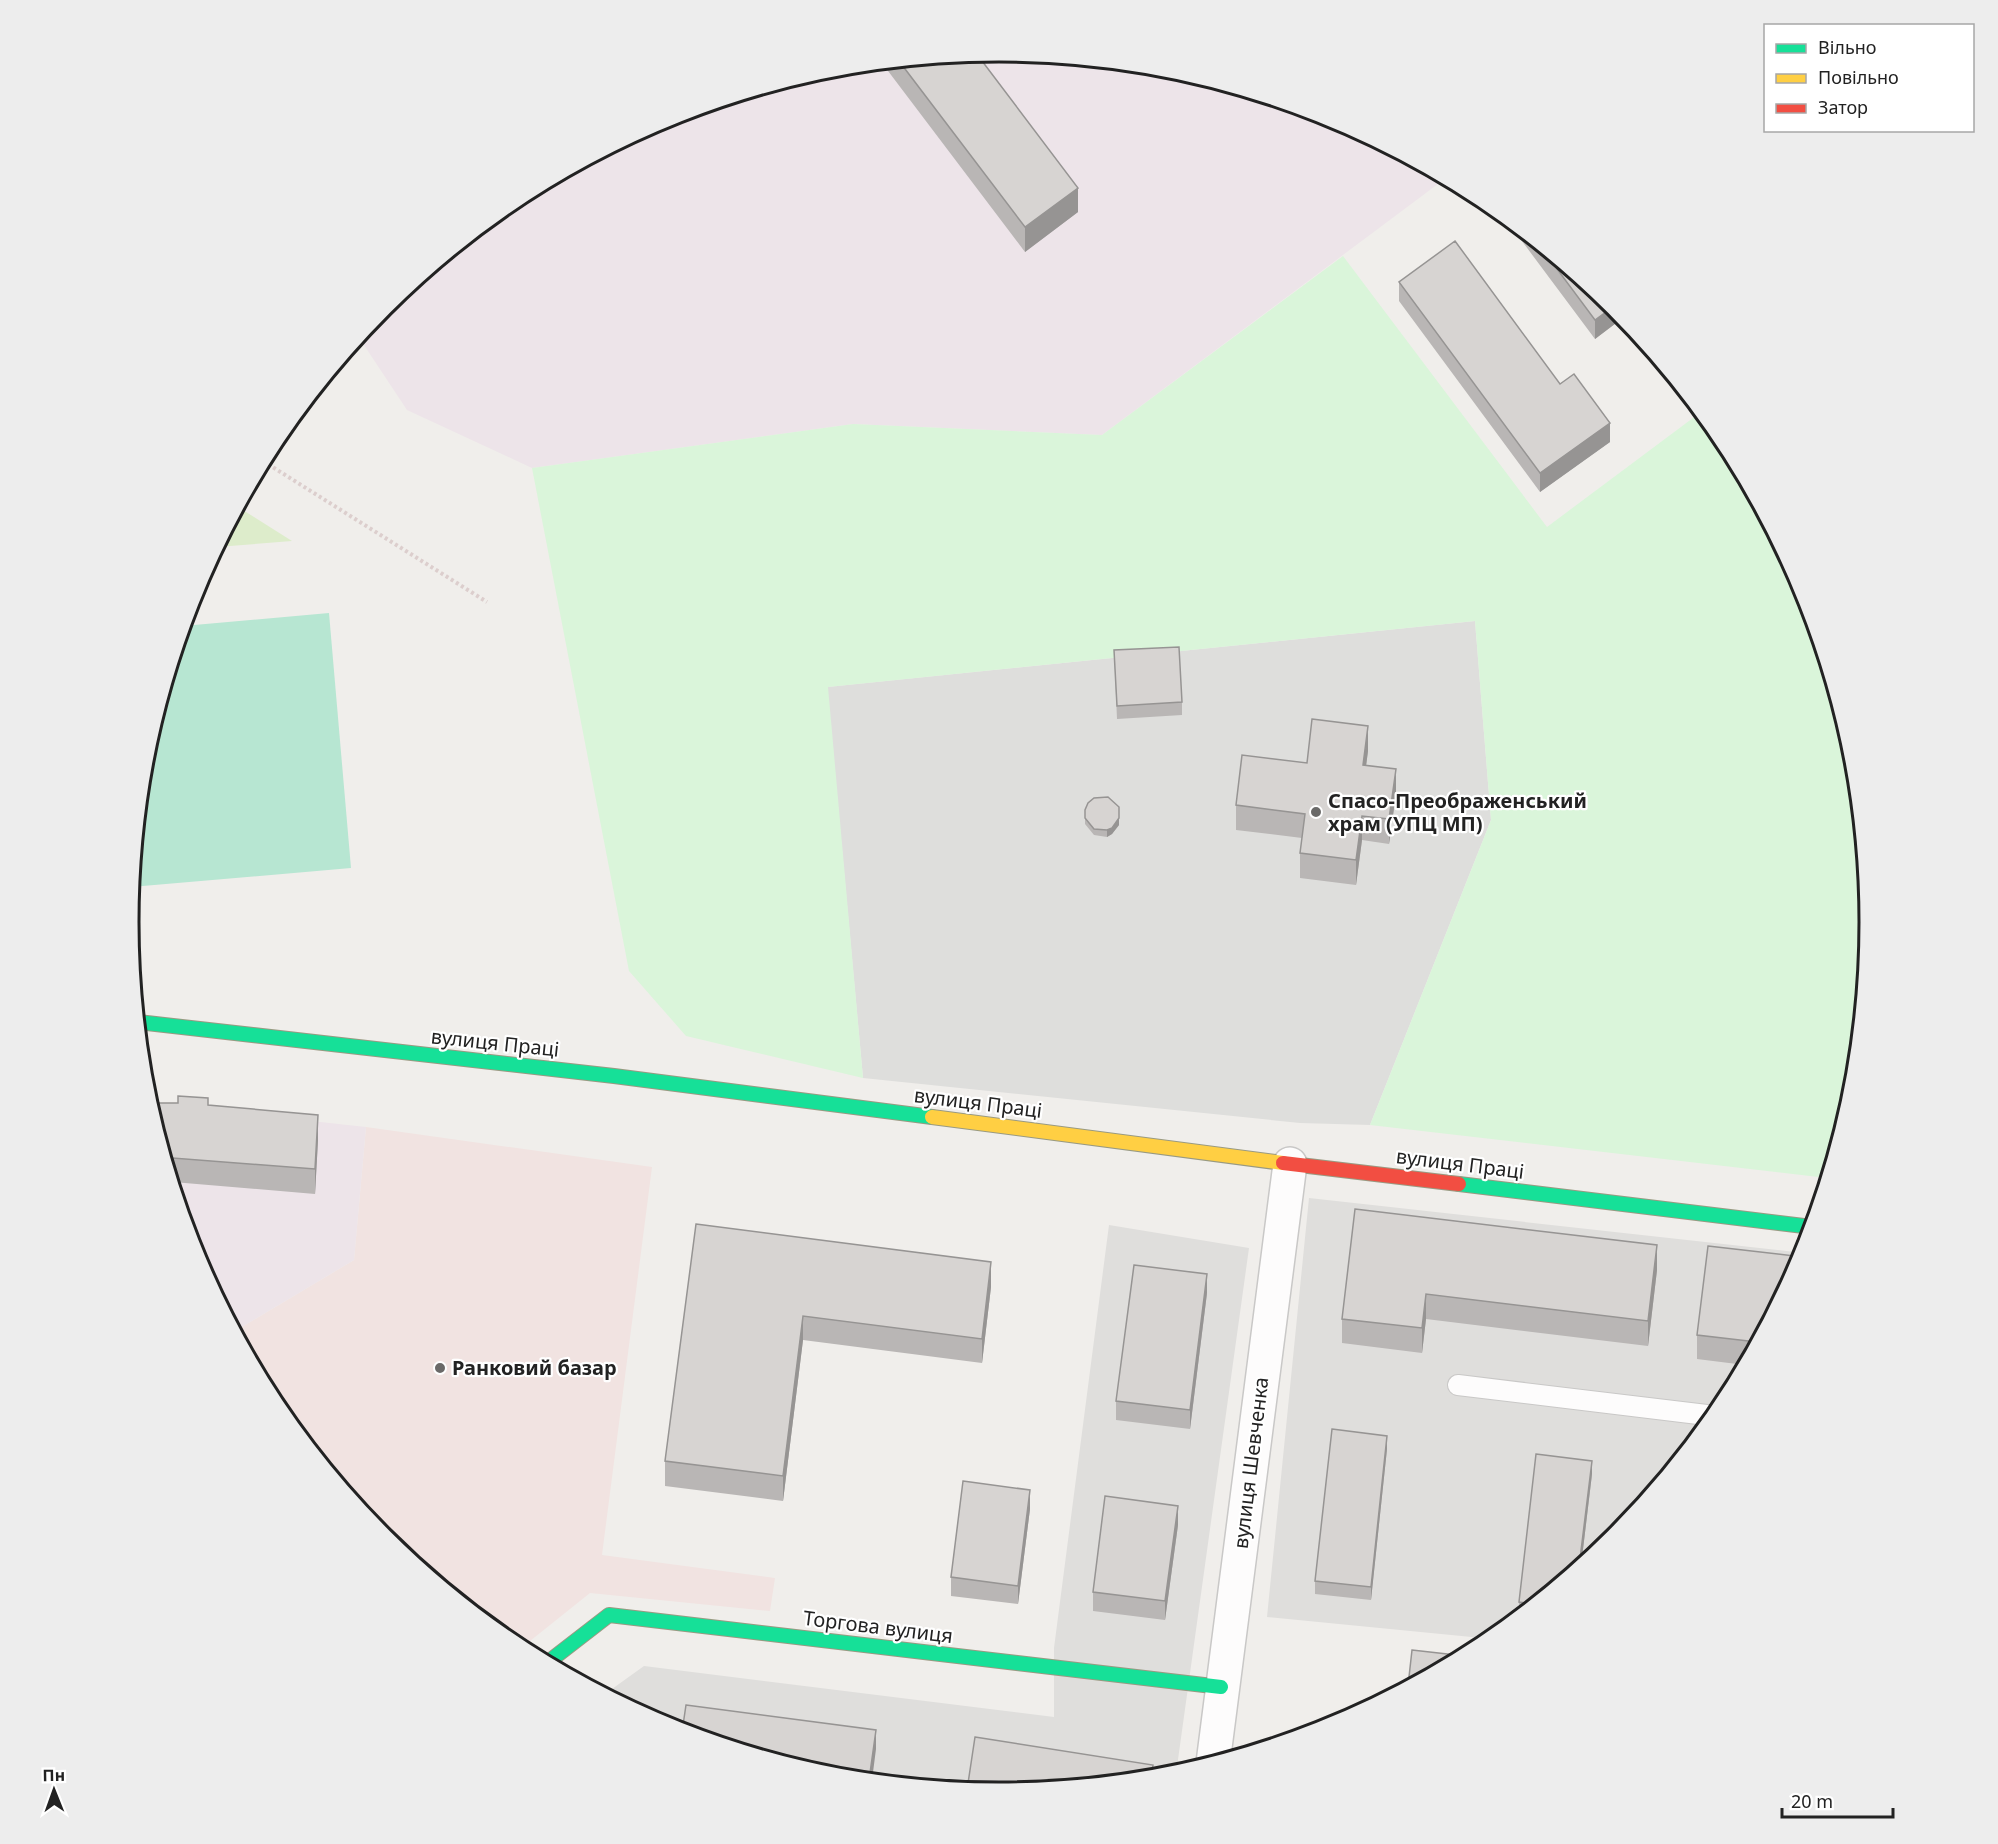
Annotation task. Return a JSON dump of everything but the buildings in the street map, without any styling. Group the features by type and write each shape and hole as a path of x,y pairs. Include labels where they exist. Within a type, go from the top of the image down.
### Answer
{"street":[{"name":"вулиця Праці","path":"145,1023 614,1076 1290,1164 1804,1226"},
{"name":"вулиця Шевченка","path":"1214,1755 1290,1164"},
{"name":"Торгова вулиця","path":"554,1658 609,1615 1221,1687"}],"lane":[{"path":"1458,1385 1704,1415"}],"path":[{"path":"270,466 487,602"}],"shaded area":[{"path":"999,62 1055,63 1167,78 1276,107 1328,127 1380,150 1439,183 1102,435 853,424 532,468 407,410 363,343 432,275 475,239 569,177 618,150 722,107 831,78 943,63"},
{"path":"1475,621 1491,820 1370,1125 1300,1123 863,1078 827,687"},
{"path":"158,1104 366,1127 354,1260 241,1328 204,1251 184,1199"},
{"name":"Ранковий базар","path":"366,1127 652,1167 602,1555 775,1578 770,1611 590,1593 529,1642 475,1605 432,1569 352,1489 316,1446 284,1400 241,1328 354,1260"},
{"path":"1309,1198 1794,1252 1771,1303 1744,1352 1682,1446 1646,1489 1566,1569 1523,1605 1477,1637 1267,1617"},
{"path":"1109,1225 1249,1248 1177,1764 1111,1775 1055,1781 943,1781 887,1775 831,1766 722,1737 670,1717 611,1690 644,1666 1054,1717 1054,1648"}],"green space":[{"path":"1343,256 1547,527 1695,417 1744,492 1771,541 1794,593 1814,645 1843,754 1858,866 1858,978 1843,1090 1820,1177 1370,1125 1491,820 1475,621 828,687 863,1078 686,1036 629,971 532,468 853,424 1102,435"},
{"path":"244,511 292,541 225,546"},
{"path":"329,613 351,868 139,886 146,810 155,754 168,699 192,625"}],"traffic: fast":[{"path":"145,1023 614,1076 932,1117"},
{"path":"1459,1184 1804,1226"},
{"path":"554,1658 609,1615 1221,1687"}],"traffic: slow":[{"path":"932,1117 1283,1163"}],"traffic: jam":[{"path":"1283,1163 1459,1184"}],"place":[{"name":"Спасо-Преображенський храм (УПЦ МП)","path":"1316,812"},
{"name":"Ранковий базар","path":"440,1368"}]}
